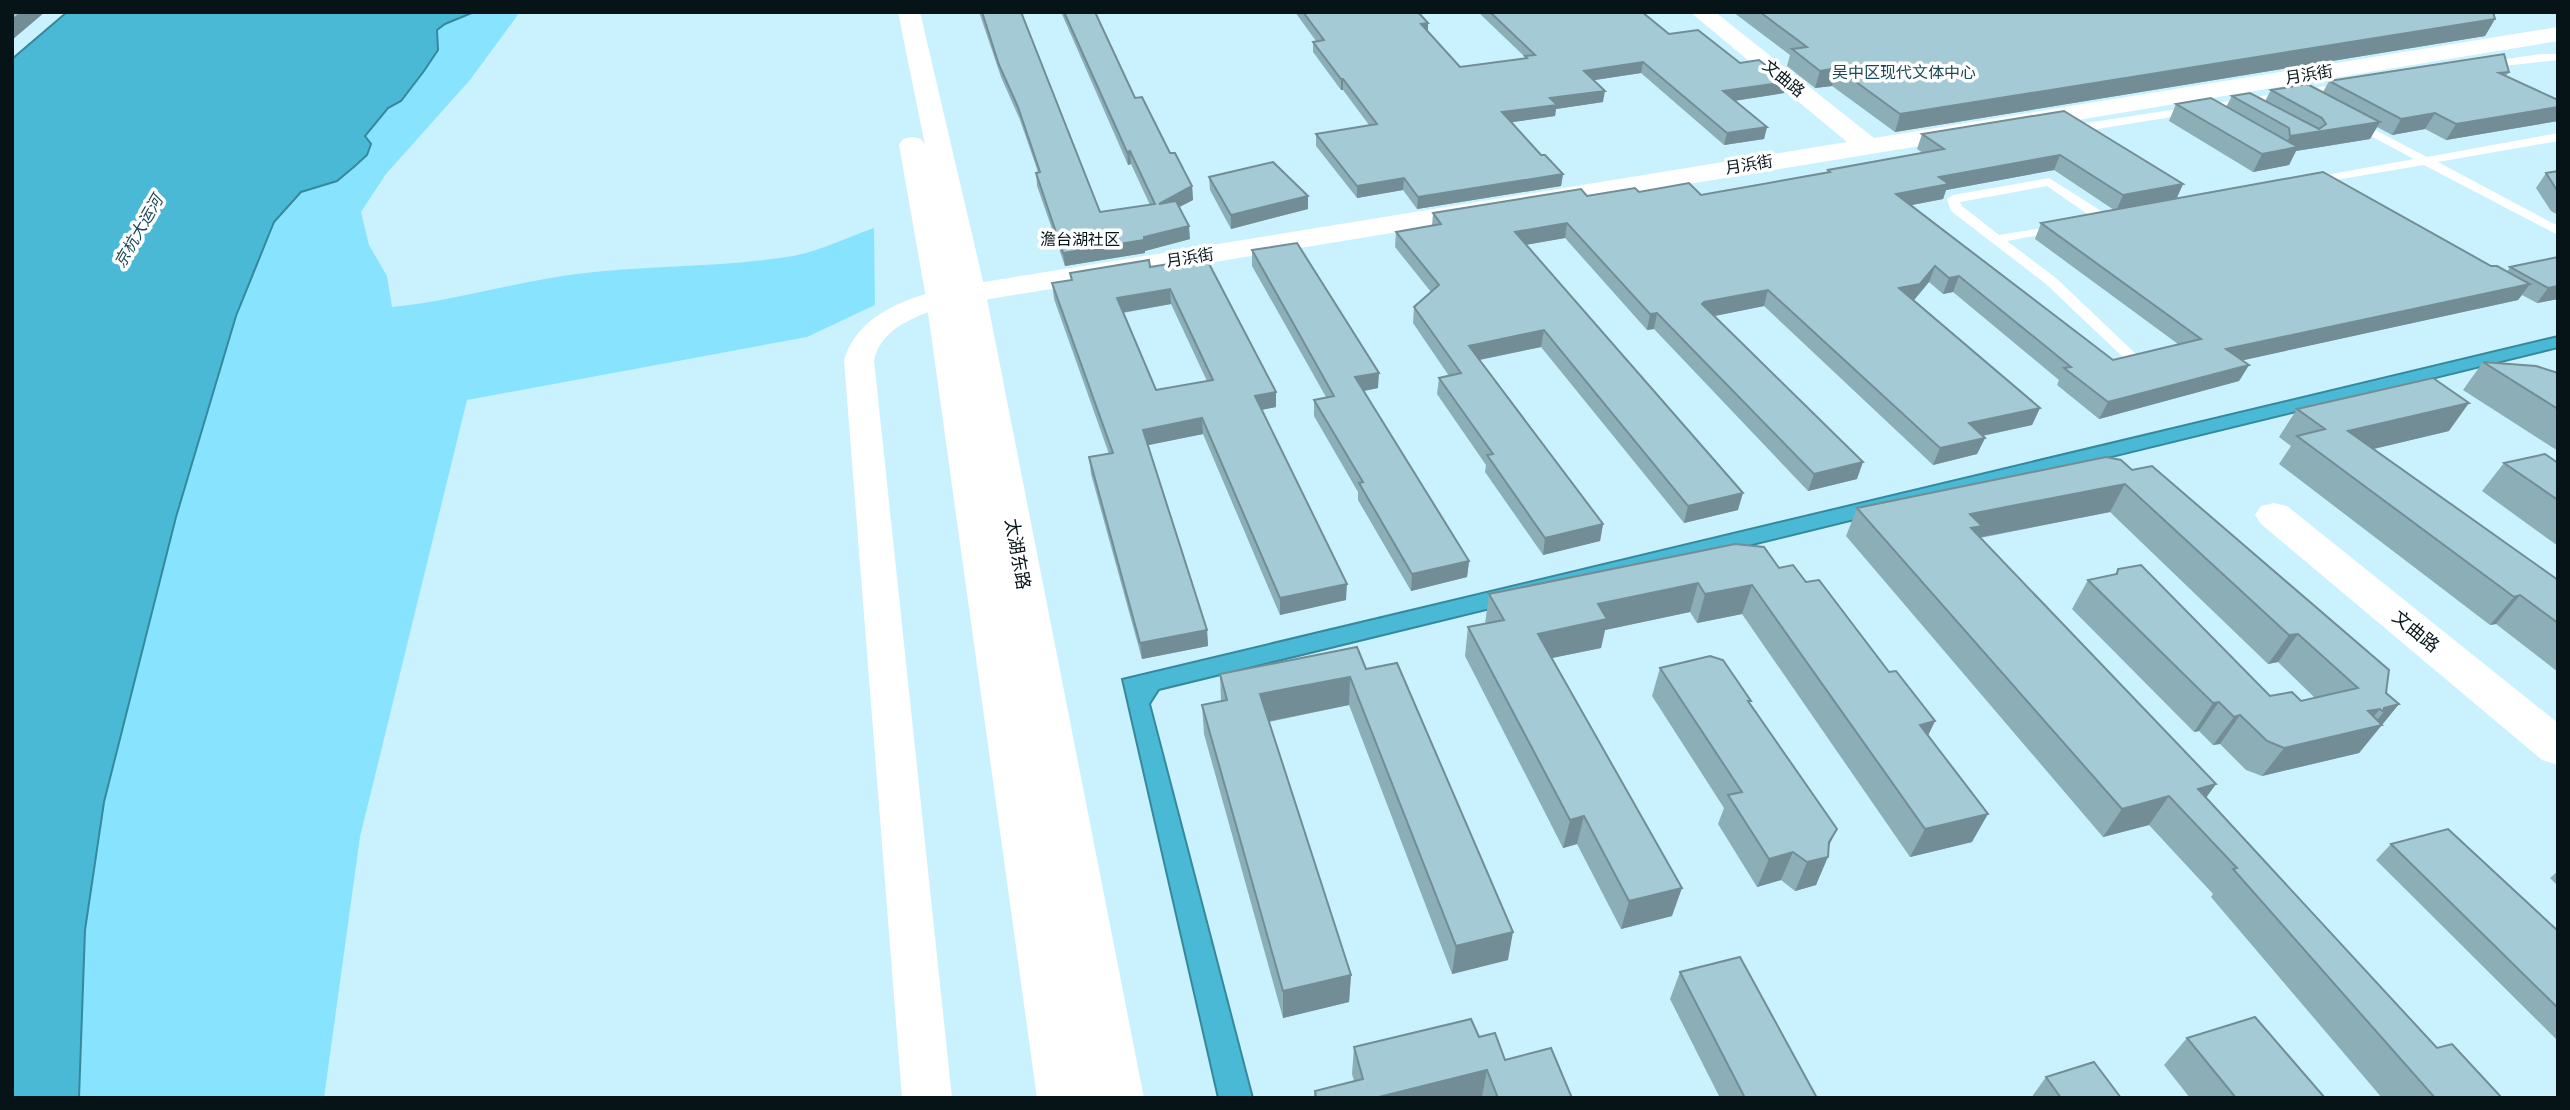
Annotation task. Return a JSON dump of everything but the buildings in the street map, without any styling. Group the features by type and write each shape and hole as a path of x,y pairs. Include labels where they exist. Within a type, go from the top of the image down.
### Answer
{"main road":[{"name":"太湖东路","path":"887,12 956,296 1117,1098"},
{"name":"太湖东路","path":"909,12 956,296 1064,1098"},
{"name":"文曲路","path":"1701,12 1867,145"},
{"path":"2534,14 2558,20"},
{"path":"2534,14 2558,32"},
{"name":"月浜街","path":"956,296 2558,32"},
{"name":"文曲路","path":"2274,514 2558,748"}],"street":[{"path":"927,1098 859,360 863,345 881,324 956,296"}],"lane":[{"path":"2475,67 2540,57 2558,57"},
{"path":"2103,143 2080,128 2356,85"},
{"path":"2299,93 2322,106"},
{"path":"2242,102 2264,115"},
{"path":"2218,106 2242,119"},
{"path":"2203,108 2227,122"},
{"path":"2345,118 2558,232"},
{"path":"2290,186 2558,137"},
{"path":"2317,181 2342,195"},
{"path":"1996,239 2097,221 2049,182 1953,200 1956,208 1996,239 2051,281 2131,356"}],"shaded area":[{"path":"408,12 520,12 470,80 386,174 361,212 369,245 387,276 392,307 576,274 739,263 793,256 874,228 875,305 807,337 467,400 360,837 324,1098 12,1098 182,301"}],"water":[{"name":"京杭大运河","path":"67,12 474,12 437,30 438,50 424,71 401,101 388,108 365,136 371,144 367,155 337,181 301,192 274,222 236,316 176,517 104,802 85,930 79,1098 12,1098 12,59"},
{"path":"2558,336 2558,348 1159,690 1150,704 1253,1098 1218,1098 1122,679"}],"district":[{"name":"澹台湖社区","path":"1080,239"}],"park label":[{"name":"吴中区现代文体中心","path":"1904,72"}]}
